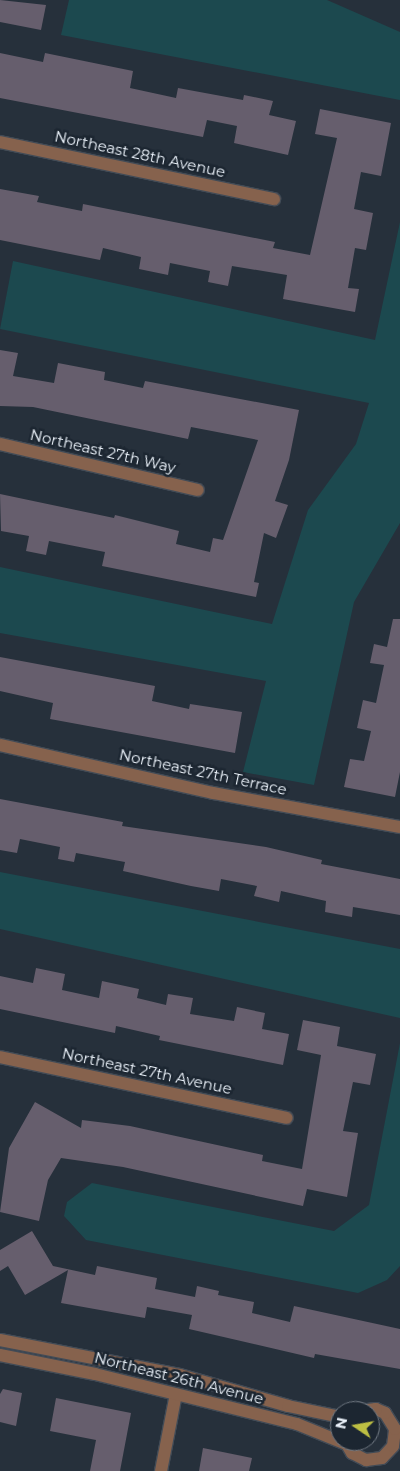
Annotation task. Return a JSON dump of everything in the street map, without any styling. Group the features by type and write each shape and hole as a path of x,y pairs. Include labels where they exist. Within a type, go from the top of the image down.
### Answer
{"street":[{"name":"Northeast 28th Avenue","path":"0,142 274,199"},
{"name":"Northeast 27th Way","path":"0,444 198,490"},
{"name":"Northeast 27th Terrace","path":"0,745 213,793 400,827"},
{"name":"Northeast 27th Avenue","path":"0,1057 288,1118"},
{"name":"Northeast 26th Avenue","path":"0,1340 180,1375 288,1406 330,1415"},
{"name":"Northeast 26th Avenue","path":"0,1355 176,1394 297,1424 330,1437"},
{"path":"161,1471 176,1394"},
{"path":"364,1466 374,1460 394,1453 396,1422 380,1412"},
{"name":"Northeast 26th Avenue","path":"351,1451 364,1466"}],"shaded area":[{"path":"69,0 327,0 400,32 400,100 61,35"},
{"path":"400,222 400,523 354,602 314,785 243,772 266,681 0,633 0,567 272,624 308,510 356,444 369,403 0,329 13,261 375,340"},
{"path":"0,872 400,949 400,1018 0,929"},
{"path":"400,1043 400,1266 387,1280 358,1293 86,1240 64,1216 67,1202 92,1183 334,1231 369,1205"}],"building":[{"path":"0,0 46,5 41,30 0,22"},
{"path":"0,53 43,62 45,53 133,71 130,88 176,98 178,88 243,100 244,95 273,101 269,115 296,121 288,155 234,143 237,126 207,120 203,137 0,98"},
{"path":"320,109 391,123 381,176 361,172 354,209 373,213 366,250 355,248 348,288 359,289 355,312 283,299 287,275 232,266 228,286 208,282 210,271 170,263 168,275 139,269 141,257 103,248 100,260 0,240 0,189 39,196 37,202 82,211 83,204 275,242 273,248 310,255 337,138 315,134"},
{"path":"0,350 18,353 13,376 54,383 58,363 105,372 104,380 143,388 145,381 299,410 289,460 275,501 288,505 276,538 264,533 254,582 259,583 256,597 102,566 105,552 49,541 46,555 26,551 29,536 1,531 0,494 114,518 115,515 179,531 176,544 210,552 213,538 223,540 258,440 191,427 188,439 33,407 0,406"},
{"path":"393,619 400,619 400,772 395,797 344,787 350,759 364,761 371,731 357,728 363,700 376,703 384,665 370,663 374,644 387,647"},
{"path":"0,657 155,686 152,701 189,709 190,704 242,712 235,753 50,719 53,703 0,691"},
{"path":"0,799 123,822 122,826 266,847 322,860 321,864 400,879 400,915 353,907 352,917 325,912 326,901 281,891 279,902 254,896 257,886 221,879 219,891 191,886 123,871 125,862 76,853 74,862 58,859 60,847 20,839 17,853 0,850"},
{"path":"36,968 65,974 62,990 99,998 102,981 139,989 137,998 166,1005 168,994 193,998 190,1014 234,1021 237,1007 265,1013 262,1029 289,1034 283,1065 159,1040 160,1036 116,1026 115,1033 0,1009 0,976 33,983"},
{"path":"303,1020 340,1027 337,1046 376,1054 370,1085 353,1082 343,1131 358,1133 347,1197 307,1189 303,1206 123,1167 61,1158 48,1180 39,1221 0,1212 9,1148 35,1102 81,1128 82,1120 130,1126 263,1155 262,1161 302,1169 321,1055 297,1050"},
{"path":"32,1231 53,1266 95,1275 97,1266 157,1278 155,1289 195,1297 197,1286 219,1291 218,1295 254,1302 252,1313 290,1322 294,1306 400,1329 400,1369 315,1354 314,1358 189,1329 192,1315 147,1307 145,1318 61,1303 68,1270 25,1295 8,1266 0,1271 0,1250"},
{"path":"3,1389 22,1393 16,1426 0,1422 0,1394"},
{"path":"56,1398 131,1413 120,1471 90,1471 96,1440 50,1431"},
{"path":"203,1448 252,1458 249,1471 199,1471"}]}
